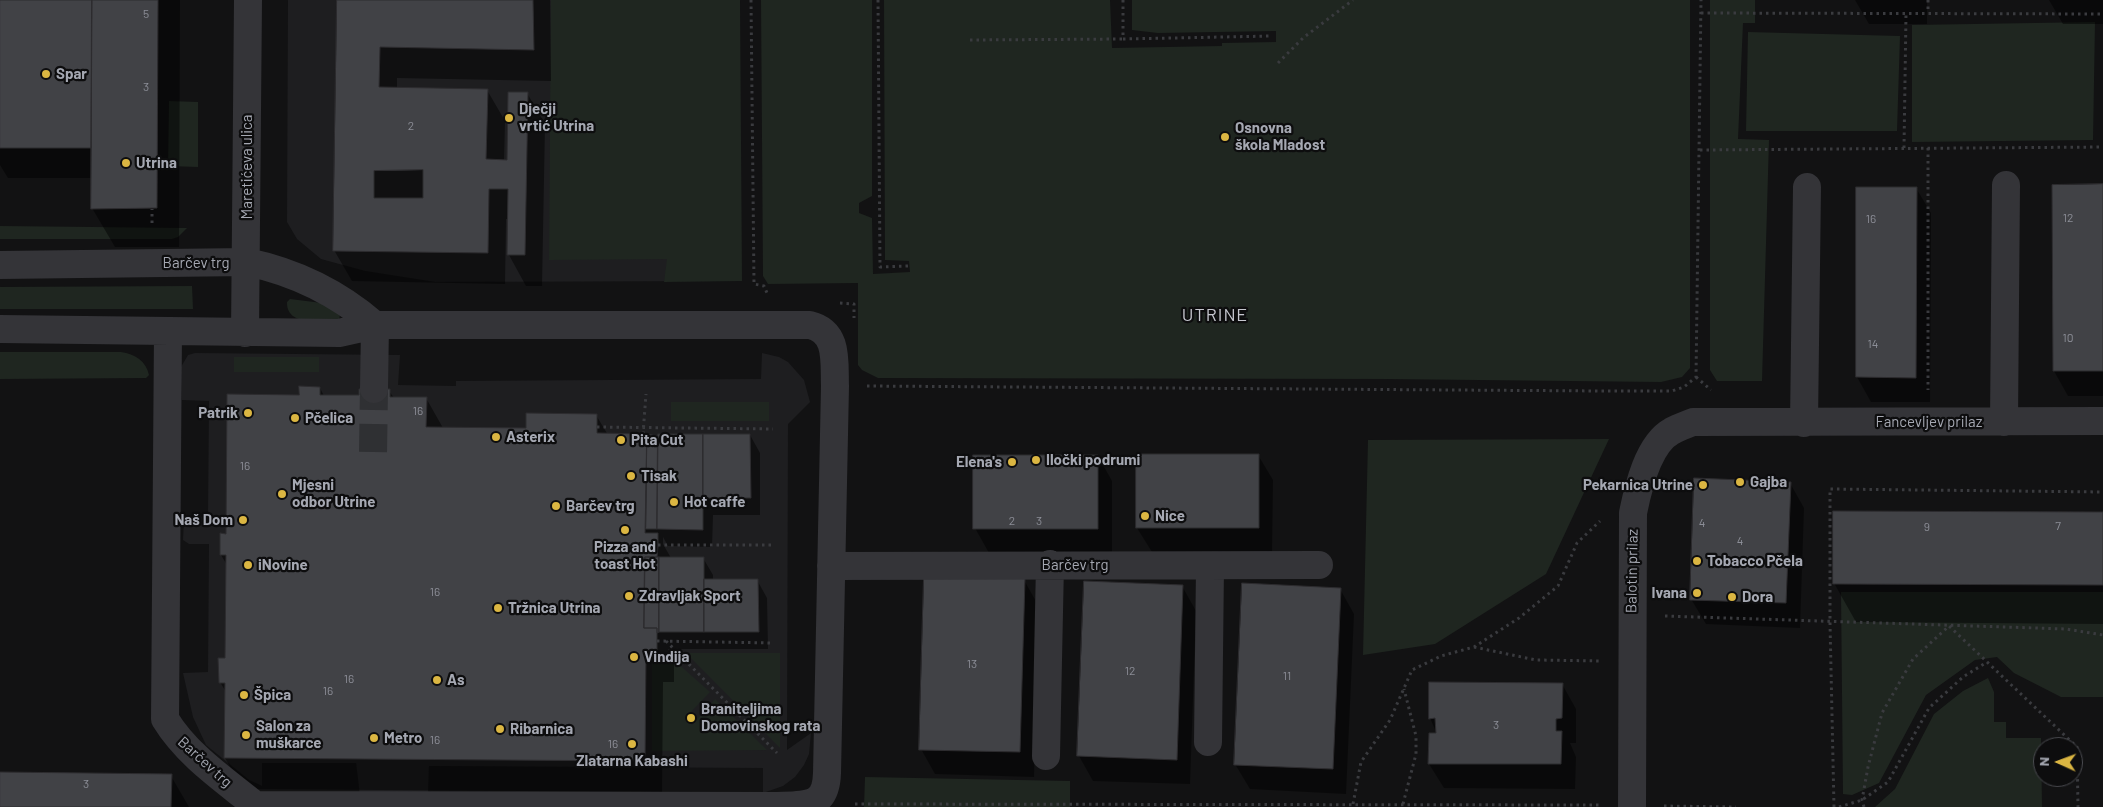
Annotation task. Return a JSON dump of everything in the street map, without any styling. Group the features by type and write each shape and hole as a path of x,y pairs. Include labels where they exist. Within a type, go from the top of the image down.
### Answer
{"street":[{"name":"Maretićeva ulica","path":"245,333 248,0"},
{"path":"2004,422 2006,185"},
{"path":"1804,423 1807,187"},
{"name":"Barčev trg","path":"0,265 247,262 268,266 302,278 336,295 375,325"},
{"name":"Barčev trg","path":"0,329 340,333 375,325 810,325 824,330 830,338 834,352 827,789 821,800 812,804 256,806 199,759 176,737 165,719 168,331"},
{"path":"374,389 375,325"},
{"name":"Fancevljev prilaz","path":"1754,421 1804,423 2103,421"},
{"name":"Balotin prilaz","path":"1632,807 1633,513 1639,483 1653,451 1670,431 1694,422 1754,421"},
{"name":"Barčev trg","path":"831,566 1050,564 1319,565"},
{"path":"1046,756 1050,564"},
{"path":"1208,742 1210,566"}],"path":[{"path":"751,0 754,284"},
{"path":"878,0 880,267 909,266"},
{"path":"1123,0 1123,39"},
{"path":"1278,63 1303,38 1352,0"},
{"path":"865,386 1672,391 1684,387 1696,377 1701,0"},
{"path":"1928,0 1928,13"},
{"path":"1701,13 2103,14"},
{"path":"1904,148 1906,14"},
{"path":"970,40 1272,36"},
{"path":"1928,148 1928,394"},
{"path":"1700,150 2103,148"},
{"path":"152,209 152,223"},
{"path":"643,434 646,394"},
{"path":"597,427 772,429"},
{"path":"1834,807 1830,623 1830,489 2103,492"},
{"path":"1353,804 1361,762 1390,720 1412,670 1441,656 1474,647 1519,618 1558,586 1577,543 1604,517"},
{"path":"658,545 771,545"},
{"path":"1665,617 2066,629 2103,635"},
{"path":"1949,626 2077,747 2078,807"},
{"path":"1864,807 1862,800 1872,745 1882,713 1913,659 1949,626"},
{"path":"657,641 772,643"},
{"path":"666,641 777,753"},
{"path":"1474,647 1536,660 1604,661"},
{"path":"1839,807 1862,800 1888,782 1929,708 1963,678 1988,662"},
{"path":"1403,804 1416,754 1416,736 1404,688"},
{"path":"855,804 1604,805"},
{"path":"1660,806 1736,807"}],"shaded area":[{"name":"Dječji vrtić Utrina","path":"288,0 729,0 730,281 435,282 365,271 321,259 297,239 287,222"},
{"path":"551,0 740,0 742,281 664,282 667,259 549,260"},
{"name":"Osnovna škola Mladost","path":"761,0 872,0 872,196 859,203 859,213 872,218 873,274 910,272 909,261 885,260 884,0 1110,0 1112,48 1222,46 1222,43 1276,42 1276,31 1158,33 1132,30 1132,0 1690,0 1690,368 1682,377 1661,382 1386,379 878,378 862,370 858,365 858,283 768,284 763,276"},
{"path":"1710,0 1755,0 1755,23 1743,23 1738,139 1769,140 1762,381 1717,381 1710,370"},
{"path":"2095,22 2093,140 1912,142 1912,25"},
{"path":"1748,32 1900,36 1897,131 1746,131"},
{"path":"169,101 198,102 198,167 168,166"},
{"path":"0,226 187,228 178,237 172,239 0,239"},
{"path":"192,286 193,309 0,309 0,287"},
{"path":"290,299 322,303 340,314 339,321 315,322 292,316 288,310 287,302"},
{"path":"0,352 121,352 131,354 143,362 149,375 146,378 0,379"},
{"name":"Tržnica Utrina","path":"195,353 400,355 398,385 456,386 456,381 761,379 762,353 779,357 788,362 804,380 810,402 788,424 787,750 811,733 809,754 804,765 795,777 783,786 763,793 763,768 429,766 428,796 360,796 356,763 262,763 262,786 249,780 206,745 193,717 183,673 208,672 209,544 189,544 183,540 184,519 208,516 209,401 182,400 181,367 188,355"},
{"path":"234,357 319,357 319,372 234,372"},
{"path":"671,402 769,402 769,421 671,421"},
{"path":"1609,439 1546,574 1435,644 1363,655 1368,440"},
{"path":"1841,592 2103,592 2103,697 2061,697 2014,673 1997,657 1975,660 1926,695 1879,783 1852,795 1843,794"},
{"path":"652,653 667,654 710,692 685,718 692,725 715,699 767,750 652,751"},
{"path":"686,653 780,653 780,748"},
{"path":"1988,678 1994,692 1994,722 2006,722 2006,738 2033,738 2033,787 2042,787 2042,807 1875,807 1895,789 1934,714 1963,691"},
{"path":"865,777 1070,781 1070,807 864,807"}],"building":[{"name":"Spar","path":"0,0 92,0 91,148 0,148"},
{"path":"92,0 158,0 157,208 91,209"},
{"path":"337,0 533,0 534,50 380,47 379,87 488,89 486,159 507,160 508,92 528,92 525,255 507,255 508,189 489,189 488,253 333,251","holes":["423,170 423,198 374,198 374,171"]},
{"path":"2103,184 2103,371 2053,371 2052,185"},
{"path":"1856,187 1917,187 1916,378 1856,377"},
{"name":"Tržnica Utrina","path":"299,386 320,387 320,395 359,395 359,389 390,389 390,397 427,397 426,427 526,428 526,413 597,414 597,433 647,434 645,533 658,533 658,545 657,557 645,557 644,628 657,628 657,651 646,651 645,761 224,758 225,683 219,683 218,658 225,658 226,555 220,555 220,533 226,534 227,394 299,395"},
{"path":"647,434 658,436 657,529 646,529"},
{"path":"658,434 703,434 703,530 657,529"},
{"path":"703,434 750,434 751,498 703,498"},
{"path":"1136,454 1259,454 1259,528 1136,528"},
{"path":"973,455 1098,455 1098,529 973,529"},
{"path":"1694,478 1791,482 1786,603 1690,600"},
{"path":"1833,511 2103,512 2103,585 1833,584"},
{"path":"645,557 659,557 659,632 657,633 657,628 644,628"},
{"path":"659,557 704,557 704,632 659,632"},
{"path":"924,576 1025,578 1020,752 919,750"},
{"path":"704,579 758,579 759,632 704,632"},
{"path":"1084,581 1183,585 1177,760 1077,756"},
{"path":"1242,583 1341,588 1333,769 1234,765"},
{"path":"1429,682 1563,683 1562,718 1556,719 1556,731 1562,731 1561,764 1428,764 1429,733 1436,733 1435,718 1429,719"},
{"path":"0,772 172,774 171,807 0,807"}],"tunnel":[{"path":"373,452 374,389"}],"place":[{"name":"Spar","path":"46,74"},
{"name":"Dječji vrtić Utrina","path":"509,118"},
{"name":"Osnovna škola Mladost","path":"1225,137"},
{"name":"Utrina","path":"126,163"},
{"name":"Patrik","path":"248,413"},
{"name":"Pčelica","path":"295,418"},
{"name":"Asterix","path":"496,437"},
{"name":"Pita Cut","path":"621,440"},
{"name":"Iločki podrumi","path":"1036,460"},
{"name":"Elena's","path":"1012,462"},
{"name":"Tisak","path":"631,476"},
{"name":"Gajba","path":"1740,482"},
{"name":"Pekarnica Utrine","path":"1703,485"},
{"name":"Mjesni odbor Utrine","path":"282,494"},
{"name":"Hot caffe","path":"674,502"},
{"name":"Barčev trg","path":"556,506"},
{"name":"Nice","path":"1145,516"},
{"name":"Naš Dom","path":"243,520"},
{"name":"Pizza and toast Hot","path":"625,530"},
{"name":"Tobacco Pčela","path":"1697,561"},
{"name":"iNovine","path":"248,565"},
{"name":"Ivana","path":"1697,593"},
{"name":"Zdravljak Sport","path":"629,596"},
{"name":"Dora","path":"1732,597"},
{"name":"Tržnica Utrina","path":"498,608"},
{"name":"Vindija","path":"634,657"},
{"name":"As","path":"437,680"},
{"name":"Špica","path":"244,695"},
{"name":"Braniteljima Domovinskog rata","path":"691,718"},
{"name":"Ribarnica","path":"500,729"},
{"name":"Salon za muškarce","path":"246,735"},
{"name":"Metro","path":"374,738"},
{"name":"Zlatarna Kabashi","path":"632,744"}],"district":[{"name":"UTRINE","path":"1215,315"}]}
